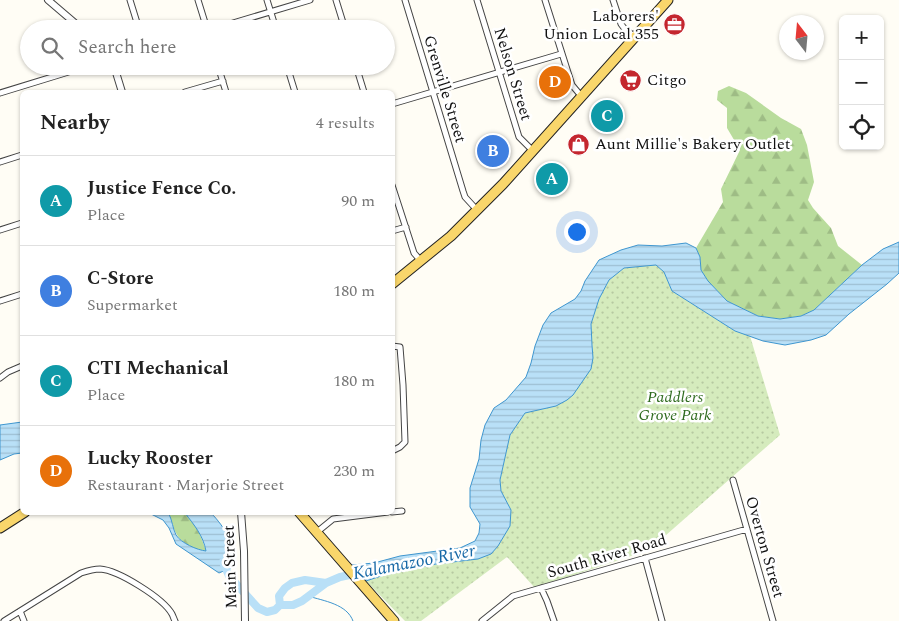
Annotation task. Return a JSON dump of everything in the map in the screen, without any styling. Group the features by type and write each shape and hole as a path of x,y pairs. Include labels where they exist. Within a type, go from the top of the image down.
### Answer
{"main road":[{"path":"395,282 421,262 477,210 533,151 668,0"},
{"path":"0,528 20,515"},
{"path":"303,515 394,621"}],"street":[{"path":"48,0 71,20"},
{"path":"130,0 136,20"},
{"path":"198,0 204,20"},
{"path":"267,0 273,20"},
{"path":"244,20 310,0"},
{"path":"336,0 342,20"},
{"name":"Grenville Street","path":"405,0 462,190 465,197 477,210"},
{"name":"Nelson Street","path":"477,0 519,137 533,151"},
{"path":"545,0 572,85 582,96"},
{"path":"613,0 621,24 635,37"},
{"path":"395,103 562,54"},
{"path":"0,93 59,75"},
{"path":"117,75 121,90"},
{"path":"221,75 225,90"},
{"path":"290,75 294,90"},
{"path":"359,75 363,90"},
{"path":"192,90 223,81"},
{"path":"0,162 20,157"},
{"path":"395,194 414,253 421,262"},
{"path":"0,230 20,224"},
{"path":"395,230 406,228"},
{"path":"0,301 20,295"},
{"path":"395,346 400,347 405,442 395,450"},
{"path":"0,378 20,367"},
{"name":"Overton Street","path":"733,480 774,621"},
{"path":"395,512 402,511"},
{"name":"Main Street","path":"242,515 245,617"},
{"path":"332,515 333,519"},
{"path":"317,532 333,519 357,515"},
{"name":"South River Road","path":"482,621 513,596 747,529"},
{"path":"645,558 662,621"},
{"path":"4,621 81,573 87,570 101,569 119,575 149,592 172,613 175,621"},
{"path":"541,588 554,621"},
{"path":"20,611 24,621"}],"green space":[{"path":"729,86 746,93 781,118 801,129 807,145 814,182 808,200 831,228 838,246 862,265 814,310 801,316 780,319 758,316 727,301 708,281 701,270 700,257 696,248 723,202 721,189 740,150 727,128 727,108 717,100 718,91"},
{"name":"Paddlers Grove Park","path":"656,265 664,272 672,291 735,331 750,336 780,435 649,550 534,587 507,557 421,621 405,621 366,581 421,567 478,559 511,510 501,491 500,480 510,435 525,413 593,358 591,324 599,299 609,280 624,268"},
{"path":"187,515 196,526 206,551 193,548 181,540 175,531 170,516"}],"water":[{"path":"899,242 899,273 887,284 826,335 785,345 763,341 735,331 672,291 664,272 656,265 624,268 609,280 599,299 591,324 593,358 591,369 573,395 567,400 556,406 525,413 510,435 500,480 501,491 511,510 510,526 491,554 478,559 436,564 384,575 366,581 352,565 460,548 475,541 479,533 480,524 470,507 470,488 479,459 485,425 494,408 506,400 526,377 543,325 551,313 575,299 599,260 638,245 662,246 686,243 696,248 700,257 701,270 708,281 727,301 758,316 780,319 801,316 814,310 862,265 883,249"},
{"path":"20,422 20,453 0,460 0,425"},
{"path":"153,515 169,515 178,538 190,546 206,551 200,535 187,515 213,515 229,537 234,552 235,566 219,573 176,544 163,520"}],"waterway":[{"name":"Kalamazoo River","path":"223,562 229,576 258,608 267,612 275,610 280,605 279,596 292,583 305,580 326,583 340,577 369,571"},
{"name":"Kalamazoo River","path":"280,605 293,605 302,601 326,583"},
{"path":"308,596 340,607 350,615 353,621"}],"place":[{"name":"Laborers' Union Local 355","path":"675,25"},
{"name":"Citgo","path":"631,80"},
{"name":"Lucky Rooster","path":"555,82"},
{"name":"CTI Mechanical","path":"607,116"},
{"name":"Aunt Millie's Bakery Outlet","path":"579,144"},
{"name":"C-Store","path":"493,151"},
{"name":"Justice Fence Co.","path":"552,179"}]}
